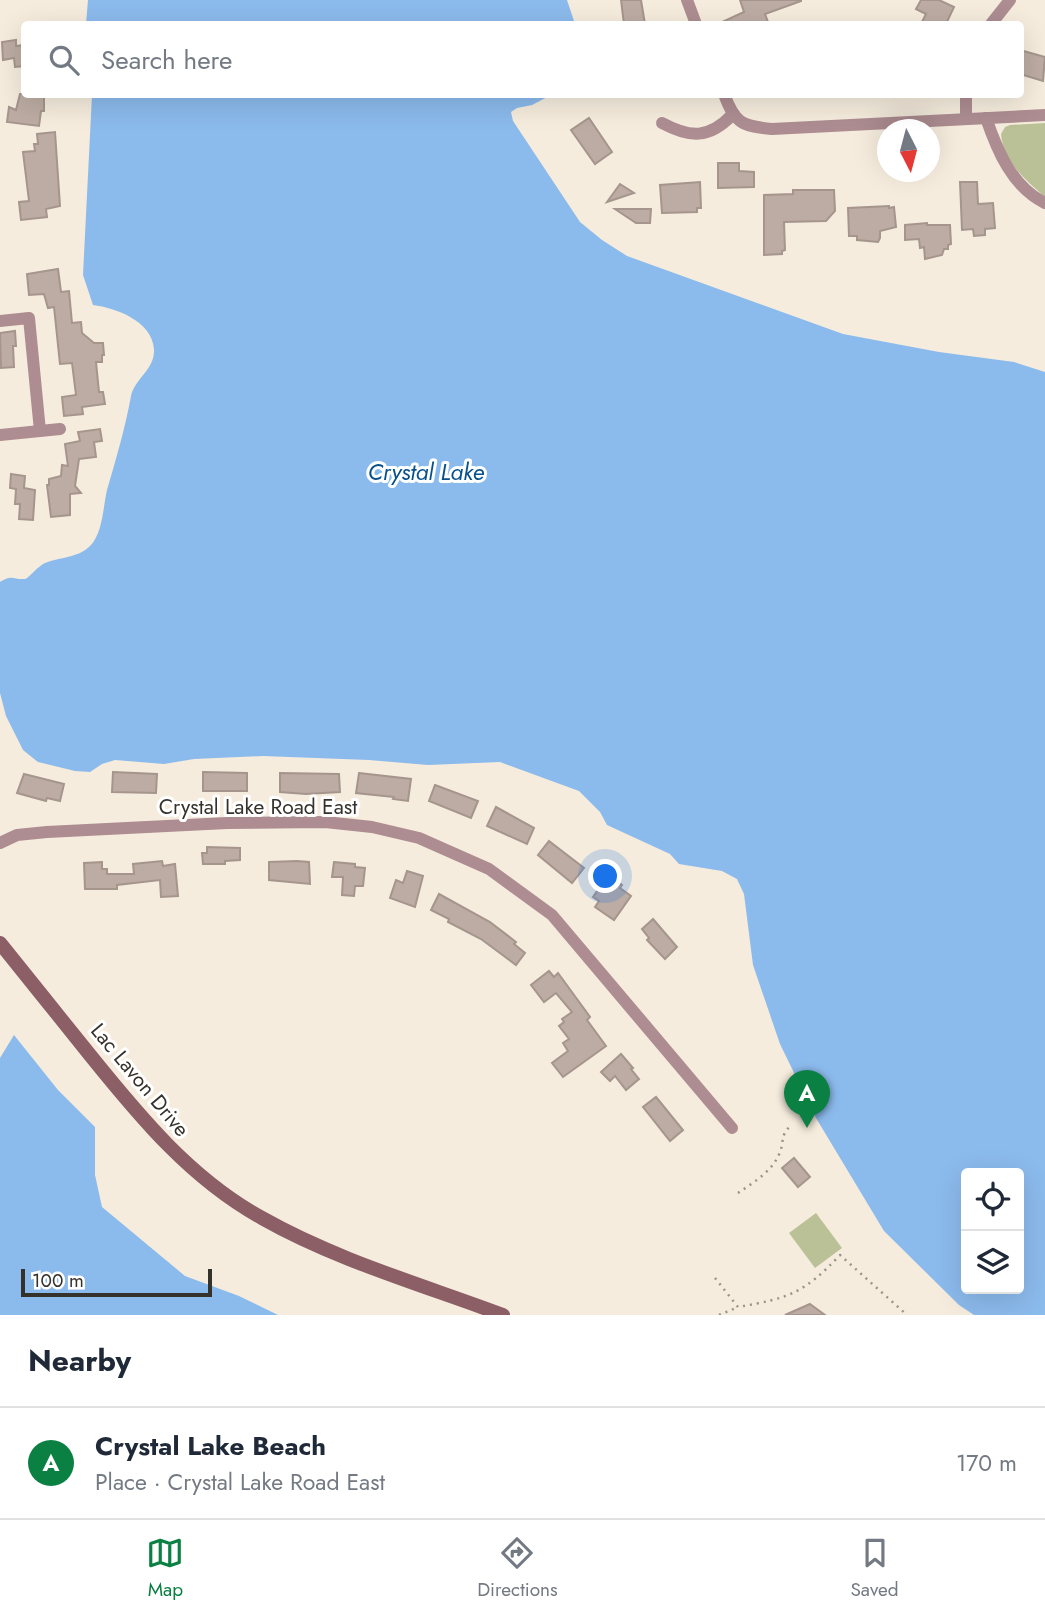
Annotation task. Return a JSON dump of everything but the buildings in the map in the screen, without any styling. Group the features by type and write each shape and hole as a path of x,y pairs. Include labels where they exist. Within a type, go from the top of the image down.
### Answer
{"street":[{"path":"687,0 695,21"},
{"path":"993,21 1010,0"},
{"path":"725,98 732,116 749,125 772,129 1045,115"},
{"path":"966,98 966,118"},
{"path":"662,123 678,132 710,132 732,116"},
{"path":"986,118 998,149 1011,172 1025,188 1045,203"},
{"path":"0,321 29,318 40,431"},
{"path":"0,435 60,429"},
{"name":"Crystal Lake Road East","path":"0,843 17,835 47,832 227,823 325,822 372,827 419,838 489,869 552,915 732,1128"},
{"name":"Lac Lavon Drive","path":"0,943 139,1116 174,1153 219,1189 260,1217 312,1244 503,1315"}],"path":[{"path":"738,1193 770,1168 780,1152 782,1135 790,1126"},
{"path":"719,1315 738,1307 777,1300 793,1293 807,1286 841,1255 907,1315"},
{"path":"715,1278 738,1307"}],"green space":[{"path":"1045,123 1045,197 1011,162 1001,134 1005,127 1010,125"},
{"path":"816,1213 842,1248 815,1268 789,1233"}],"water":[{"path":"88,0 567,0 574,21 86,21"},
{"name":"Crystal Lake","path":"92,98 545,98 511,112 513,121 580,222 627,256 843,334 939,352 1014,362 1045,372 1045,1315 974,1315 959,1305 884,1231 816,1118 780,1044 753,965 744,894 737,879 722,871 679,864 670,854 607,825 600,812 579,791 500,762 428,765 263,756 194,759 164,764 115,760 90,772 38,762 23,750 6,716 0,693 0,582 10,578 25,579 45,563 80,553 94,541 100,527 131,396 151,363 154,349 152,339 140,324 112,309 93,305 83,275"},
{"path":"14,1035 58,1090 95,1127 95,1175 102,1207 185,1276 239,1296 278,1315 0,1315 0,1058"}],"place":[{"name":"Crystal Lake Beach","path":"807,1128"}]}
